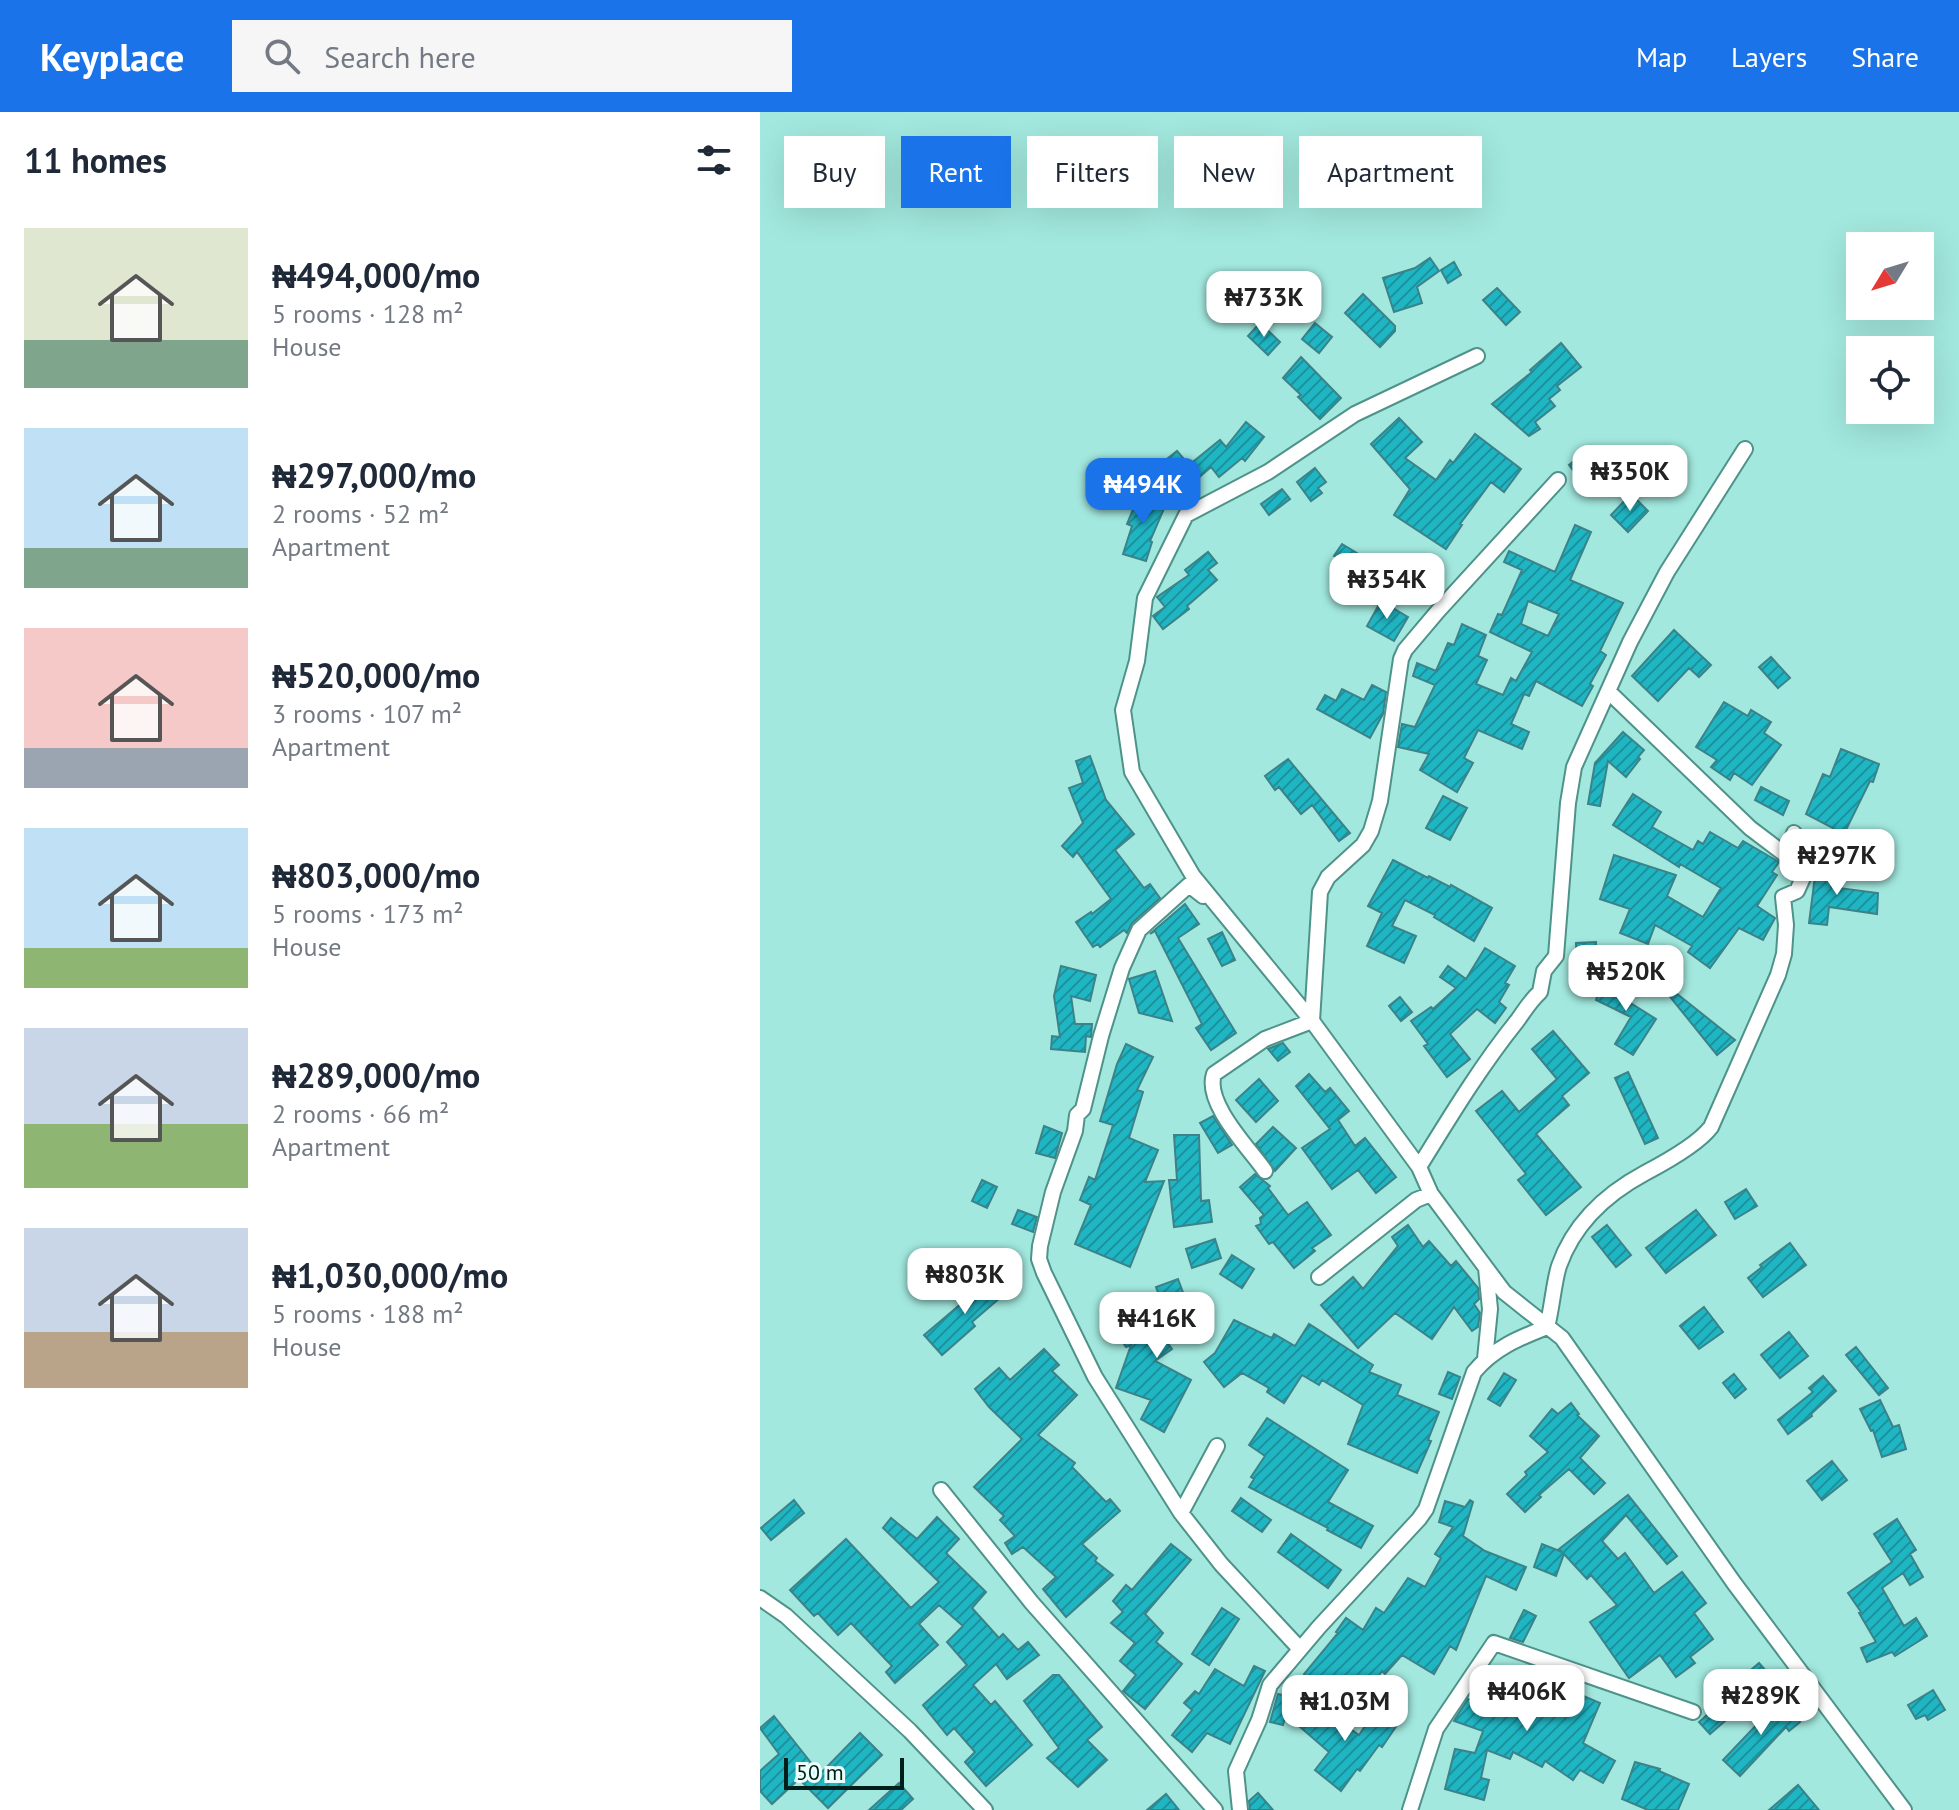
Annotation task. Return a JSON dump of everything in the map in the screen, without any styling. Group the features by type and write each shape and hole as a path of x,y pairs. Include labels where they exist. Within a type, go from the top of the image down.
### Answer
{"street":[{"path":"1477,356 1355,414 1268,472 1186,515 1145,598 1137,661 1123,710 1132,772 1193,876 1312,1021 1419,1167 1431,1194 1504,1292 1562,1338 1734,1583 1904,1810"},
{"path":"1419,1167 1498,1043 1527,1004 1540,992 1544,971 1556,956 1574,767 1630,642 1667,572 1745,449"},
{"path":"1312,1021 1320,892 1328,877 1363,845 1371,831 1380,801 1401,659 1405,650 1558,480"},
{"path":"1547,1327 1558,1268 1579,1224 1617,1190 1703,1137 1711,1127 1761,1017 1784,954 1786,925 1783,897 1797,891 1806,871 1750,828 1609,692"},
{"path":"1787,856 1794,833"},
{"path":"1229,918 1189,885 1139,930 1122,968 1083,1109 1077,1115 1075,1131 1053,1192 1039,1259 1095,1377 1181,1513 1221,1564 1300,1649"},
{"path":"1265,1171 1217,1106 1211,1082 1220,1068 1265,1039 1312,1021"},
{"path":"1319,1277 1416,1200 1431,1194"},
{"path":"1485,1359 1490,1309 1486,1268"},
{"path":"1240,1810 1236,1771 1259,1720 1270,1685 1426,1509 1474,1372 1485,1359 1506,1344 1547,1327"},
{"path":"1181,1513 1217,1446"},
{"path":"941,1490 1032,1603 1215,1810"},
{"path":"760,1598 786,1616 910,1731 985,1810"},
{"path":"1410,1810 1436,1729 1494,1643 1693,1712"}],"building":[{"path":"1430,258 1439,271 1417,287 1422,303 1394,312 1383,278 1415,268"},
{"path":"1454,262 1461,275 1448,283 1441,270"},
{"path":"1497,288 1520,312 1506,325 1483,300"},
{"path":"1363,294 1395,326 1395,331 1380,347 1345,313"},
{"path":"1260,323 1280,342 1268,355 1248,336"},
{"path":"1315,323 1332,337 1319,353 1302,339"},
{"path":"1561,343 1581,367 1557,386 1560,390 1549,399 1555,406 1535,422 1540,429 1529,436 1492,404 1532,372 1530,370"},
{"path":"1301,357 1341,398 1320,419 1283,378"},
{"path":"1399,418 1422,442 1405,458 1436,480 1475,434 1521,469 1504,492 1491,482 1446,549 1394,515 1410,489 1371,444"},
{"path":"1246,422 1264,437 1245,461 1242,458 1219,477 1211,467 1180,494 1157,467 1177,451 1189,465 1220,440 1226,447"},
{"path":"1583,454 1597,472 1583,483 1569,465"},
{"path":"1315,468 1326,482 1318,488 1322,493 1311,501 1297,482"},
{"path":"1282,489 1290,499 1269,515 1261,504"},
{"path":"1140,493 1166,504 1150,541 1146,561 1123,554 1132,526 1127,524"},
{"path":"1631,494 1648,511 1628,532 1611,515"},
{"path":"1575,525 1591,532 1570,580 1623,603 1600,651 1606,655 1590,684 1593,686 1582,706 1536,681 1529,696 1524,694 1511,724 1529,732 1522,749 1478,730 1464,758 1473,763 1457,792 1420,770 1429,754 1398,747 1402,724 1415,727 1435,685 1413,676 1417,663 1436,671 1448,643 1454,645 1462,624 1486,635 1478,656 1487,660 1476,684 1503,695 1511,678 1516,681 1532,652 1490,632 1498,614 1502,615 1522,570 1504,562 1509,551 1555,572","holes":["1528,601 1559,614 1548,636 1521,624"]},
{"path":"1342,544 1357,553 1350,565 1334,556"},
{"path":"1208,552 1217,563 1208,570 1217,580 1187,606 1189,609 1163,629 1153,616 1165,607 1157,597 1189,575 1185,570"},
{"path":"1381,601 1408,617 1394,641 1367,626"},
{"path":"1674,630 1711,665 1699,677 1689,668 1658,701 1632,676"},
{"path":"1771,657 1790,678 1778,688 1759,667"},
{"path":"1372,685 1386,692 1383,714 1370,738 1317,709 1325,695 1336,701 1342,689 1364,700"},
{"path":"1724,702 1748,716 1751,710 1771,722 1764,733 1781,745 1752,785 1734,773 1730,780 1711,767 1717,760 1696,747"},
{"path":"1623,732 1644,750 1638,757 1640,759 1626,777 1608,761 1600,806 1588,804 1595,763"},
{"path":"1841,749 1879,764 1873,782 1870,781 1844,834 1806,814 1823,774 1830,777"},
{"path":"1090,756 1106,800 1134,834 1115,850 1144,888 1150,884 1160,898 1132,923 1127,933 1124,930 1100,947 1098,944 1093,947 1076,922 1111,899 1077,852 1073,857 1062,846 1083,823 1069,788 1083,783 1076,761"},
{"path":"1288,759 1350,833 1339,841 1312,805 1301,814 1279,787 1275,790 1265,776"},
{"path":"1761,787 1789,801 1783,815 1755,800"},
{"path":"1633,794 1661,812 1652,827 1693,850 1698,841 1703,844 1710,832 1738,848 1743,841 1779,862 1772,872 1777,875 1757,906 1775,918 1763,940 1739,928 1710,968 1688,952 1692,946 1655,925 1648,944 1620,933 1630,909 1600,899 1614,855 1676,875 1667,896 1703,917 1721,888 1680,864 1679,867 1613,825"},
{"path":"1443,796 1467,808 1450,840 1426,828"},
{"path":"1393,860 1428,878 1451,885 1492,908 1474,941 1435,915 1405,900 1392,926 1416,936 1404,963 1367,946 1382,913 1368,906"},
{"path":"1819,862 1837,867 1831,887 1878,893 1877,914 1829,907 1827,925 1809,923"},
{"path":"1185,904 1199,924 1178,938 1236,1033 1211,1050 1196,1028 1202,1024 1155,931 1150,934"},
{"path":"1222,932 1235,960 1222,966 1208,939"},
{"path":"1596,942 1597,989 1577,990 1576,943"},
{"path":"1485,948 1515,966 1499,1002 1506,1008 1495,1023 1477,1009 1450,1034 1470,1059 1447,1077 1424,1046 1428,1044 1411,1021 1431,1007 1433,1009 1456,988 1440,977 1448,966 1466,979"},
{"path":"1061,966 1096,975 1090,1001 1071,996 1075,1024 1092,1024 1091,1037 1086,1036 1085,1052 1051,1049 1052,1036 1060,1037 1054,996"},
{"path":"1155,971 1172,1021 1139,1013 1129,979"},
{"path":"1604,974 1635,989 1629,1002 1656,1019 1633,1055 1615,1044 1631,1017 1596,1000"},
{"path":"1671,989 1735,1040 1717,1055 1667,993"},
{"path":"1400,997 1412,1012 1401,1021 1389,1006"},
{"path":"1553,1031 1589,1073 1562,1096 1569,1105 1536,1134 1581,1187 1546,1215 1518,1180 1526,1174 1476,1111 1502,1091 1519,1112 1557,1079 1532,1049"},
{"path":"1283,1043 1290,1052 1278,1061 1268,1049"},
{"path":"1126,1044 1153,1057 1137,1090 1143,1092 1129,1138 1158,1150 1145,1182 1164,1181 1130,1267 1075,1244 1091,1205 1080,1200 1089,1177 1095,1180 1113,1125 1100,1121"},
{"path":"1628,1072 1658,1138 1645,1144 1615,1078"},
{"path":"1309,1074 1325,1092 1330,1088 1349,1111 1338,1120 1355,1146 1365,1138 1396,1177 1376,1193 1358,1170 1332,1189 1302,1148 1330,1129 1296,1086"},
{"path":"1259,1079 1278,1101 1256,1122 1236,1100"},
{"path":"1213,1116 1232,1145 1218,1153 1200,1123"},
{"path":"1044,1126 1062,1133 1055,1158 1036,1153"},
{"path":"1273,1127 1296,1148 1275,1171 1256,1144"},
{"path":"1174,1135 1199,1135 1201,1201 1209,1200 1212,1222 1174,1227 1169,1180 1177,1180"},
{"path":"1255,1174 1270,1186 1268,1188 1288,1215 1307,1202 1331,1235 1312,1248 1315,1251 1294,1268 1273,1242 1269,1244 1256,1226 1261,1224 1260,1218 1264,1215 1240,1187"},
{"path":"982,1180 997,1187 987,1208 972,1201"},
{"path":"1746,1189 1757,1206 1735,1219 1725,1202"},
{"path":"1018,1210 1037,1217 1033,1232 1012,1224"},
{"path":"1696,1210 1716,1235 1666,1273 1646,1248"},
{"path":"1408,1225 1423,1247 1429,1241 1451,1266 1456,1261 1478,1288 1479,1299 1474,1304 1480,1313 1478,1327 1472,1331 1454,1307 1432,1339 1395,1313 1358,1348 1321,1305 1353,1277 1363,1289 1398,1246 1392,1237"},
{"path":"1607,1225 1631,1255 1616,1267 1592,1237"},
{"path":"1215,1239 1221,1258 1192,1268 1186,1249"},
{"path":"1790,1243 1806,1265 1763,1297 1748,1278"},
{"path":"1232,1255 1254,1269 1242,1288 1220,1274"},
{"path":"994,1276 1008,1291 972,1322 975,1326 942,1355 924,1335"},
{"path":"1178,1279 1194,1322 1161,1334 1172,1349 1155,1361 1191,1380 1164,1432 1141,1419 1151,1400 1116,1388 1131,1345 1126,1347 1124,1344 1166,1313 1156,1287"},
{"path":"1704,1307 1723,1332 1699,1349 1680,1326"},
{"path":"1234,1320 1272,1338 1274,1334 1295,1346 1309,1324 1373,1365 1369,1372 1401,1385 1397,1395 1439,1412 1417,1473 1348,1444 1363,1405 1322,1380 1319,1385 1302,1375 1284,1403 1267,1392 1269,1388 1242,1373 1224,1387 1204,1362 1215,1353"},
{"path":"1789,1332 1808,1356 1780,1378 1761,1355"},
{"path":"1856,1347 1888,1388 1879,1395 1846,1355"},
{"path":"1044,1349 1059,1365 1052,1371 1077,1395 1038,1435 1075,1463 1072,1467 1106,1502 1110,1499 1120,1511 1082,1544 1097,1558 1095,1561 1113,1575 1066,1617 1043,1589 1056,1577 1023,1547 1012,1554 1005,1543 1015,1536 1000,1520 1004,1516 974,1487 1022,1439 975,1389 999,1368 1010,1380"},
{"path":"1448,1372 1460,1377 1452,1399 1439,1394"},
{"path":"1504,1373 1516,1380 1500,1406 1488,1399"},
{"path":"1734,1374 1746,1389 1735,1398 1723,1383"},
{"path":"1823,1376 1836,1391 1812,1416 1788,1434 1778,1420 1813,1392 1809,1388"},
{"path":"1880,1400 1893,1427 1899,1425 1906,1449 1882,1457 1873,1430 1860,1409"},
{"path":"1571,1403 1577,1415 1599,1436 1580,1458 1605,1483 1594,1494 1569,1469 1525,1512 1507,1494 1527,1475 1525,1472 1548,1452 1530,1436 1552,1409 1558,1414"},
{"path":"1267,1418 1348,1470 1328,1502 1373,1526 1361,1548 1249,1487 1254,1479 1251,1477 1265,1456 1249,1445"},
{"path":"1832,1461 1847,1480 1822,1500 1807,1481"},
{"path":"1628,1495 1677,1556 1667,1564 1626,1515 1602,1541 1618,1559 1625,1553 1654,1593 1682,1572 1706,1603 1694,1613 1713,1639 1690,1657 1695,1663 1676,1677 1660,1655 1629,1678 1590,1622 1617,1605 1591,1575 1587,1579 1564,1554 1556,1576 1534,1567 1542,1544 1562,1552 1559,1549"},
{"path":"1241,1498 1271,1520 1262,1532 1232,1511"},
{"path":"794,1500 804,1513 771,1540 761,1528"},
{"path":"1470,1500 1473,1502 1463,1536 1485,1551 1526,1567 1516,1590 1486,1576 1456,1650 1450,1646 1434,1674 1402,1655 1385,1674 1382,1671 1374,1682 1369,1678 1341,1705 1304,1674 1338,1633 1346,1618 1363,1630 1376,1608 1384,1613 1408,1578 1425,1587 1441,1558 1435,1554 1453,1527 1439,1522 1445,1501 1465,1507"},
{"path":"937,1517 959,1539 946,1553 986,1592 972,1608 999,1638 1003,1634 1018,1650 1028,1642 1039,1655 1007,1679 996,1664 973,1685 991,1705 995,1701 1032,1745 986,1786 965,1762 975,1752 954,1728 947,1735 923,1705 967,1665 947,1642 963,1626 939,1605 919,1624 938,1645 895,1683 886,1672 892,1666 851,1623 838,1635 818,1613 814,1616 790,1590 846,1539 911,1608 939,1582 883,1528 891,1518 917,1539"},
{"path":"1897,1519 1916,1550 1910,1554 1923,1577 1910,1585 1903,1573 1882,1588 1904,1626 1916,1618 1927,1636 1895,1656 1892,1652 1867,1662 1861,1648 1876,1642 1848,1593 1892,1562 1874,1534"},
{"path":"1291,1534 1341,1570 1328,1588 1278,1552"},
{"path":"1171,1544 1191,1560 1145,1614 1163,1633 1156,1642 1182,1664 1145,1709 1123,1691 1136,1675 1120,1661 1135,1643 1111,1623 1123,1612 1113,1601 1126,1585 1132,1590"},
{"path":"1222,1608 1239,1619 1209,1665 1192,1654"},
{"path":"1524,1610 1536,1616 1523,1642 1510,1638"},
{"path":"1759,1663 1773,1679 1710,1734 1699,1722 1708,1714 1705,1710"},
{"path":"1254,1666 1265,1671 1230,1744 1207,1733 1192,1752 1172,1735 1192,1710 1184,1703 1195,1691 1199,1694 1215,1669 1244,1686"},
{"path":"1503,1666 1543,1682 1541,1686 1575,1704 1579,1694 1600,1703 1583,1743 1615,1761 1603,1783 1580,1770 1573,1780 1545,1761 1542,1767 1513,1752 1510,1759 1487,1750 1481,1778 1489,1780 1484,1800 1445,1789 1455,1749 1475,1753 1483,1731 1454,1721 1468,1699 1487,1705"},
{"path":"1053,1675 1059,1675 1102,1727 1087,1740 1107,1760 1078,1787 1047,1758 1059,1748 1024,1701"},
{"path":"1933,1690 1945,1710 1928,1720 1925,1715 1916,1719 1908,1705"},
{"path":"1278,1694 1290,1697 1283,1725 1270,1722"},
{"path":"1782,1698 1800,1722 1789,1731 1786,1727 1740,1776 1723,1760"},
{"path":"1319,1705 1337,1709 1331,1715 1359,1735 1375,1711 1397,1725 1382,1747 1379,1745 1341,1791 1315,1770 1329,1752 1300,1727"},
{"path":"774,1716 820,1774 860,1733 882,1755 828,1808 799,1779 772,1804 760,1791 760,1771 779,1754 760,1728"},
{"path":"1635,1762 1660,1769 1689,1784 1678,1810 1648,1810 1622,1799"},
{"path":"899,1783 913,1799 901,1810 869,1810"},
{"path":"1798,1785 1819,1810 1769,1810"},
{"path":"1258,1793 1273,1810 1250,1810 1249,1801"},
{"path":"1166,1794 1179,1810 1147,1810"}]}
